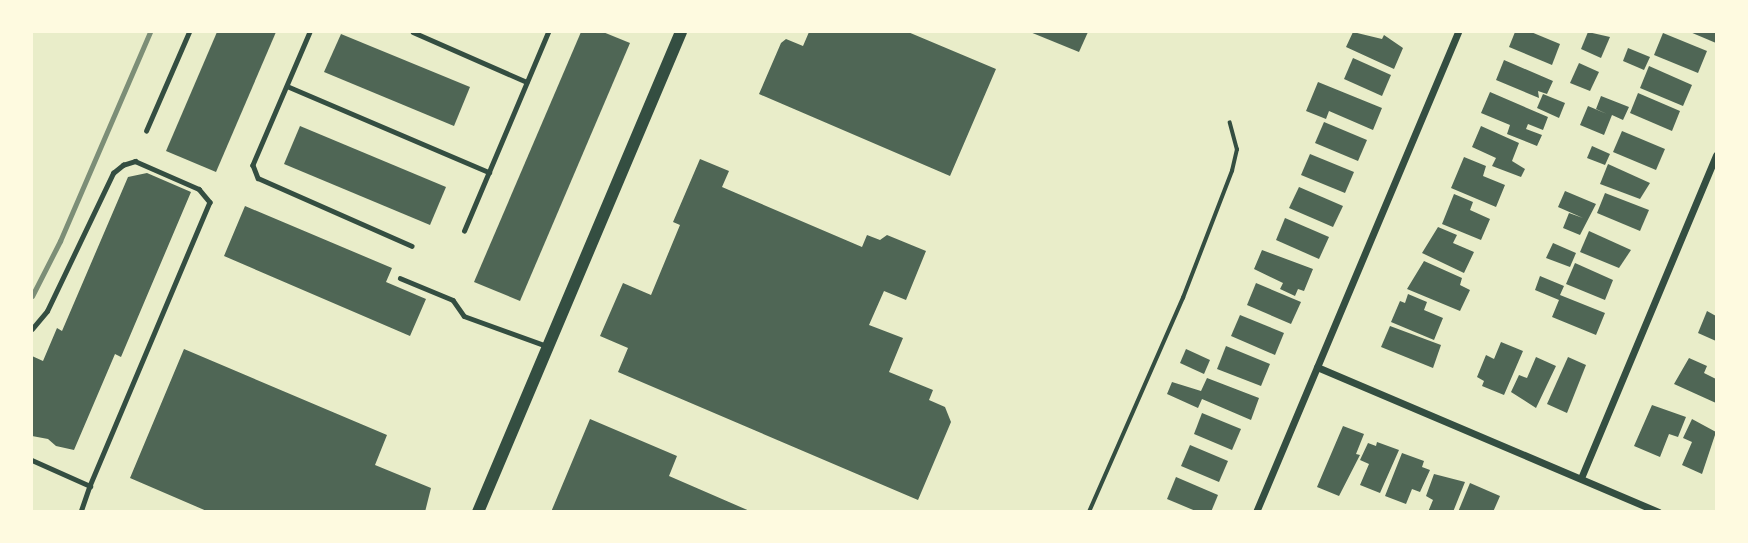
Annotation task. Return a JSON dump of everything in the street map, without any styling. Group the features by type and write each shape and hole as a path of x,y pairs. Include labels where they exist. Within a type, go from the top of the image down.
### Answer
{"street":[{"path":"478,512 681,32"},
{"path":"1256,512 1457,32"},
{"path":"1581,478 1717,155"},
{"path":"1317,367 1659,512"}],"lane":[{"path":"146,131 189,32"},
{"path":"310,32 253,165 258,178 412,246"},
{"path":"413,32 527,82"},
{"path":"464,231 548,32"},
{"path":"287,86 489,172"},
{"path":"32,329 47,311 113,173 123,165 135,161 199,189 210,202 81,512"},
{"path":"400,278 453,300 464,316 548,346"},
{"path":"32,460 90,486"}],"path":[{"path":"1089,512 1184,298 1232,171 1237,150 1230,124"}],"building":[{"path":"217,32 276,32 216,172 166,151"},
{"path":"581,32 603,32 630,43 520,301 474,282"},
{"path":"809,32 908,32 996,69 950,176 759,94 781,43 786,39 803,46"},
{"path":"1030,32 1088,32 1079,52"},
{"path":"1353,32 1382,39 1384,35 1403,48 1394,69 1346,47"},
{"path":"1515,32 1531,32 1560,44 1552,65 1509,47"},
{"path":"1588,32 1610,37 1601,58 1581,49"},
{"path":"1690,32 1716,32 1716,43"},
{"path":"1663,33 1707,51 1698,73 1654,55"},
{"path":"341,34 470,87 454,126 324,72"},
{"path":"1628,48 1650,57 1644,70 1623,61"},
{"path":"1353,58 1391,75 1382,96 1344,79"},
{"path":"1504,60 1553,81 1547,94 1538,91 1539,98 1496,80"},
{"path":"1579,63 1599,72 1590,91 1570,83"},
{"path":"1649,66 1692,85 1683,106 1640,88"},
{"path":"1318,82 1382,108 1373,130 1329,111 1326,119 1306,111"},
{"path":"1490,92 1548,117 1543,130 1528,124 1526,129 1542,135 1537,146 1507,134 1510,125 1481,113"},
{"path":"1638,93 1680,111 1672,131 1630,113"},
{"path":"1543,94 1565,103 1559,118 1537,108"},
{"path":"1601,96 1629,107 1623,120 1612,115 1604,135 1580,125 1588,106 1607,114 1596,109"},
{"path":"1324,122 1367,140 1358,161 1315,143"},
{"path":"300,126 446,187 430,225 284,164"},
{"path":"1481,126 1519,143 1512,161 1525,169 1521,177 1492,166 1496,158 1472,147"},
{"path":"1622,131 1665,149 1656,170 1613,152"},
{"path":"1592,146 1610,154 1605,165 1587,158"},
{"path":"1310,154 1354,172 1345,193 1301,175"},
{"path":"1464,157 1486,166 1483,176 1505,185 1496,207 1451,188"},
{"path":"700,159 729,171 722,187 862,247 867,235 880,240 887,235 926,251 906,300 884,291 869,325 903,338 889,372 933,390 929,400 945,407 951,422 918,500 618,372 628,348 600,336 623,283 651,295 680,225 673,222"},
{"path":"1608,164 1650,183 1640,199 1600,184"},
{"path":"147,173 191,192 121,357 115,354 74,450 56,446 48,439 32,436 32,356 43,361 57,328 62,331 128,177"},
{"path":"1299,187 1343,206 1333,227 1289,208"},
{"path":"1565,191 1596,204 1580,235 1563,228 1569,213 1583,218 1558,207"},
{"path":"1605,193 1649,210 1640,231 1597,213"},
{"path":"1454,194 1473,202 1470,210 1490,219 1481,240 1442,224"},
{"path":"245,206 392,268 386,282 426,299 410,336 224,256"},
{"path":"1285,218 1329,237 1319,259 1276,240"},
{"path":"1438,227 1457,235 1453,243 1474,252 1464,273 1422,253"},
{"path":"1589,231 1631,250 1619,268 1580,252"},
{"path":"1553,243 1576,253 1570,267 1546,258"},
{"path":"1262,250 1313,269 1304,291 1298,289 1295,296 1280,289 1283,283 1254,269"},
{"path":"1424,261 1462,278 1460,285 1470,290 1460,311 1407,289"},
{"path":"1575,263 1613,280 1605,300 1566,284"},
{"path":"1540,276 1564,286 1560,295 1605,313 1596,335 1552,317 1559,300 1535,290"},
{"path":"1256,283 1301,302 1291,324 1247,305"},
{"path":"1408,294 1427,302 1424,310 1443,318 1434,340 1391,322 1400,301 1405,303"},
{"path":"1707,311 1716,316 1716,341 1698,333"},
{"path":"1240,315 1284,333 1275,355 1231,336"},
{"path":"1390,326 1441,345 1433,368 1381,347"},
{"path":"1501,342 1523,351 1504,395 1482,386 1484,381 1477,377 1486,355 1494,359"},
{"path":"1226,346 1270,364 1261,386 1217,369"},
{"path":"184,349 387,435 375,465 431,488 425,512 209,512 130,478"},
{"path":"1186,349 1210,360 1204,374 1180,363"},
{"path":"1536,357 1556,366 1536,408 1511,392 1519,375 1527,378"},
{"path":"1568,357 1586,365 1567,413 1547,404"},
{"path":"1689,358 1707,366 1704,373 1716,379 1716,403 1674,384"},
{"path":"1207,378 1259,398 1251,420 1202,399 1198,408 1167,394 1172,382 1201,391"},
{"path":"1652,405 1686,417 1678,437 1669,434 1660,457 1634,446"},
{"path":"1202,413 1241,429 1232,450 1194,434"},
{"path":"590,419 677,456 669,476 752,512 551,512"},
{"path":"1692,419 1716,432 1702,474 1682,465 1692,442 1683,438"},
{"path":"1343,426 1364,434 1356,454 1360,455 1339,496 1317,487"},
{"path":"1377,442 1399,450 1380,493 1360,485 1369,464 1360,460 1368,443 1376,446"},
{"path":"1190,445 1228,461 1219,482 1181,466"},
{"path":"1402,453 1424,461 1422,467 1430,470 1420,492 1412,489 1406,504 1385,496"},
{"path":"1434,474 1465,482 1453,512 1428,512 1433,500 1426,496"},
{"path":"1176,477 1218,495 1211,512 1198,512 1167,499"},
{"path":"1470,483 1500,496 1493,512 1458,512"}],"railway":[{"path":"32,296 60,241 150,32"}]}
